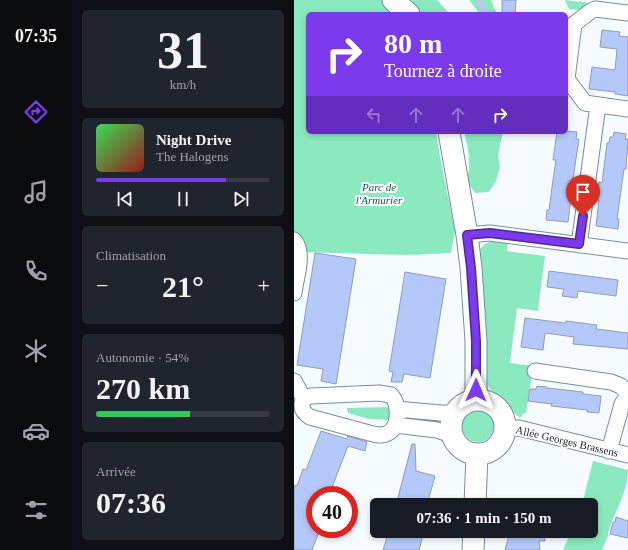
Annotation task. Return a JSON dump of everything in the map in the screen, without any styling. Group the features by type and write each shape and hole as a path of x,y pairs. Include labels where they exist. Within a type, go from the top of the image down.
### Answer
{"street":[{"path":"393,0 407,12"},
{"path":"568,71 573,26 580,19 595,10 628,13"},
{"path":"568,81 585,103 628,109"},
{"path":"579,244 598,105"},
{"path":"449,134 467,235 471,268 476,341 476,400"},
{"path":"467,235 490,233 628,251"},
{"path":"294,240 298,246 299,259 294,293"},
{"path":"535,372 611,382 621,386 628,395 622,404 609,450"},
{"path":"294,381 304,399"},
{"path":"386,393 394,398 397,409 395,425 390,432 381,435 310,417 306,415 302,408 302,401 304,399 314,396 386,393"},
{"path":"476,400 488,401 497,408 504,417 505,429 502,439 496,447 487,453 468,453 461,449 451,435 450,424 454,413 460,406 468,401 476,400"},
{"path":"397,409 454,413"},
{"path":"395,425 437,430 451,435"},
{"name":"Allée Georges Brassens","path":"505,429 519,428 628,455"},
{"path":"475,498 477,454"},
{"path":"473,550 474,538"}],"green space":[{"name":"Parc de l'Armurier","path":"294,0 385,0 399,12 306,12 306,134 436,134 455,231 451,253 408,255 294,252"},
{"path":"411,0 437,0 448,12 420,12"},
{"path":"469,0 491,0 496,12 478,12"},
{"path":"565,0 590,3 581,10 569,9"},
{"path":"464,134 503,134 498,155 500,167 496,181 489,192 475,193 467,181 469,156"},
{"path":"494,240 508,241 507,251 545,256 538,311 517,308 510,363 533,366 526,414 524,413 520,418 495,395 485,381 477,252 485,244"},
{"path":"391,407 390,420 369,419 348,413 347,408"},
{"path":"475,410 481,410 491,417 494,426 493,432 487,439 481,442 475,442 465,435 462,429 462,423 469,413"},
{"path":"593,461 628,470 626,487 602,550 563,550 568,538 598,538 598,498 584,498"}],"building":[{"path":"502,0 516,0 515,12 502,12"},
{"path":"602,30 620,32 619,36 628,37 628,96 615,94 615,92 589,89 592,67 615,70 617,49 600,47"},
{"path":"568,131 577,132 576,139 579,139 573,179 576,179 574,197 571,197 568,222 546,220 547,210 549,210 556,160 553,160 557,134 568,134"},
{"path":"614,132 626,134 625,139 628,139 626,169 624,169 617,219 619,219 618,229 596,226 599,200 597,200 599,182 602,183 607,143 609,143 610,137 613,137"},
{"path":"315,253 356,259 336,384 321,381 323,369 297,365"},
{"path":"549,271 618,280 616,296 578,291 577,298 562,296 564,289 547,287"},
{"path":"405,272 446,279 430,378 404,374 402,382 391,382 393,372 389,371"},
{"path":"525,318 597,325 596,329 628,333 628,349 573,344 574,337 545,333 543,350 521,347"},
{"path":"537,386 601,396 599,413 528,401 530,389 536,389"},
{"path":"321,431 347,439 348,436 367,442 365,451 348,446 332,486 306,486 306,538 317,538 312,550 294,550 294,485 297,486 303,469 306,470"},
{"path":"412,444 415,444 416,471 435,476 429,498 398,498"},
{"path":"616,517 628,521 628,538 610,534"},
{"path":"387,538 422,538 419,550 383,550"},
{"path":"545,538 545,541 539,541 540,550 505,550 508,539"}],"waterway":[{"path":"478,0 485,12"}],"route":[{"path":"476,390 477,357 471,268 467,235 490,233 579,244 583,216"}]}
